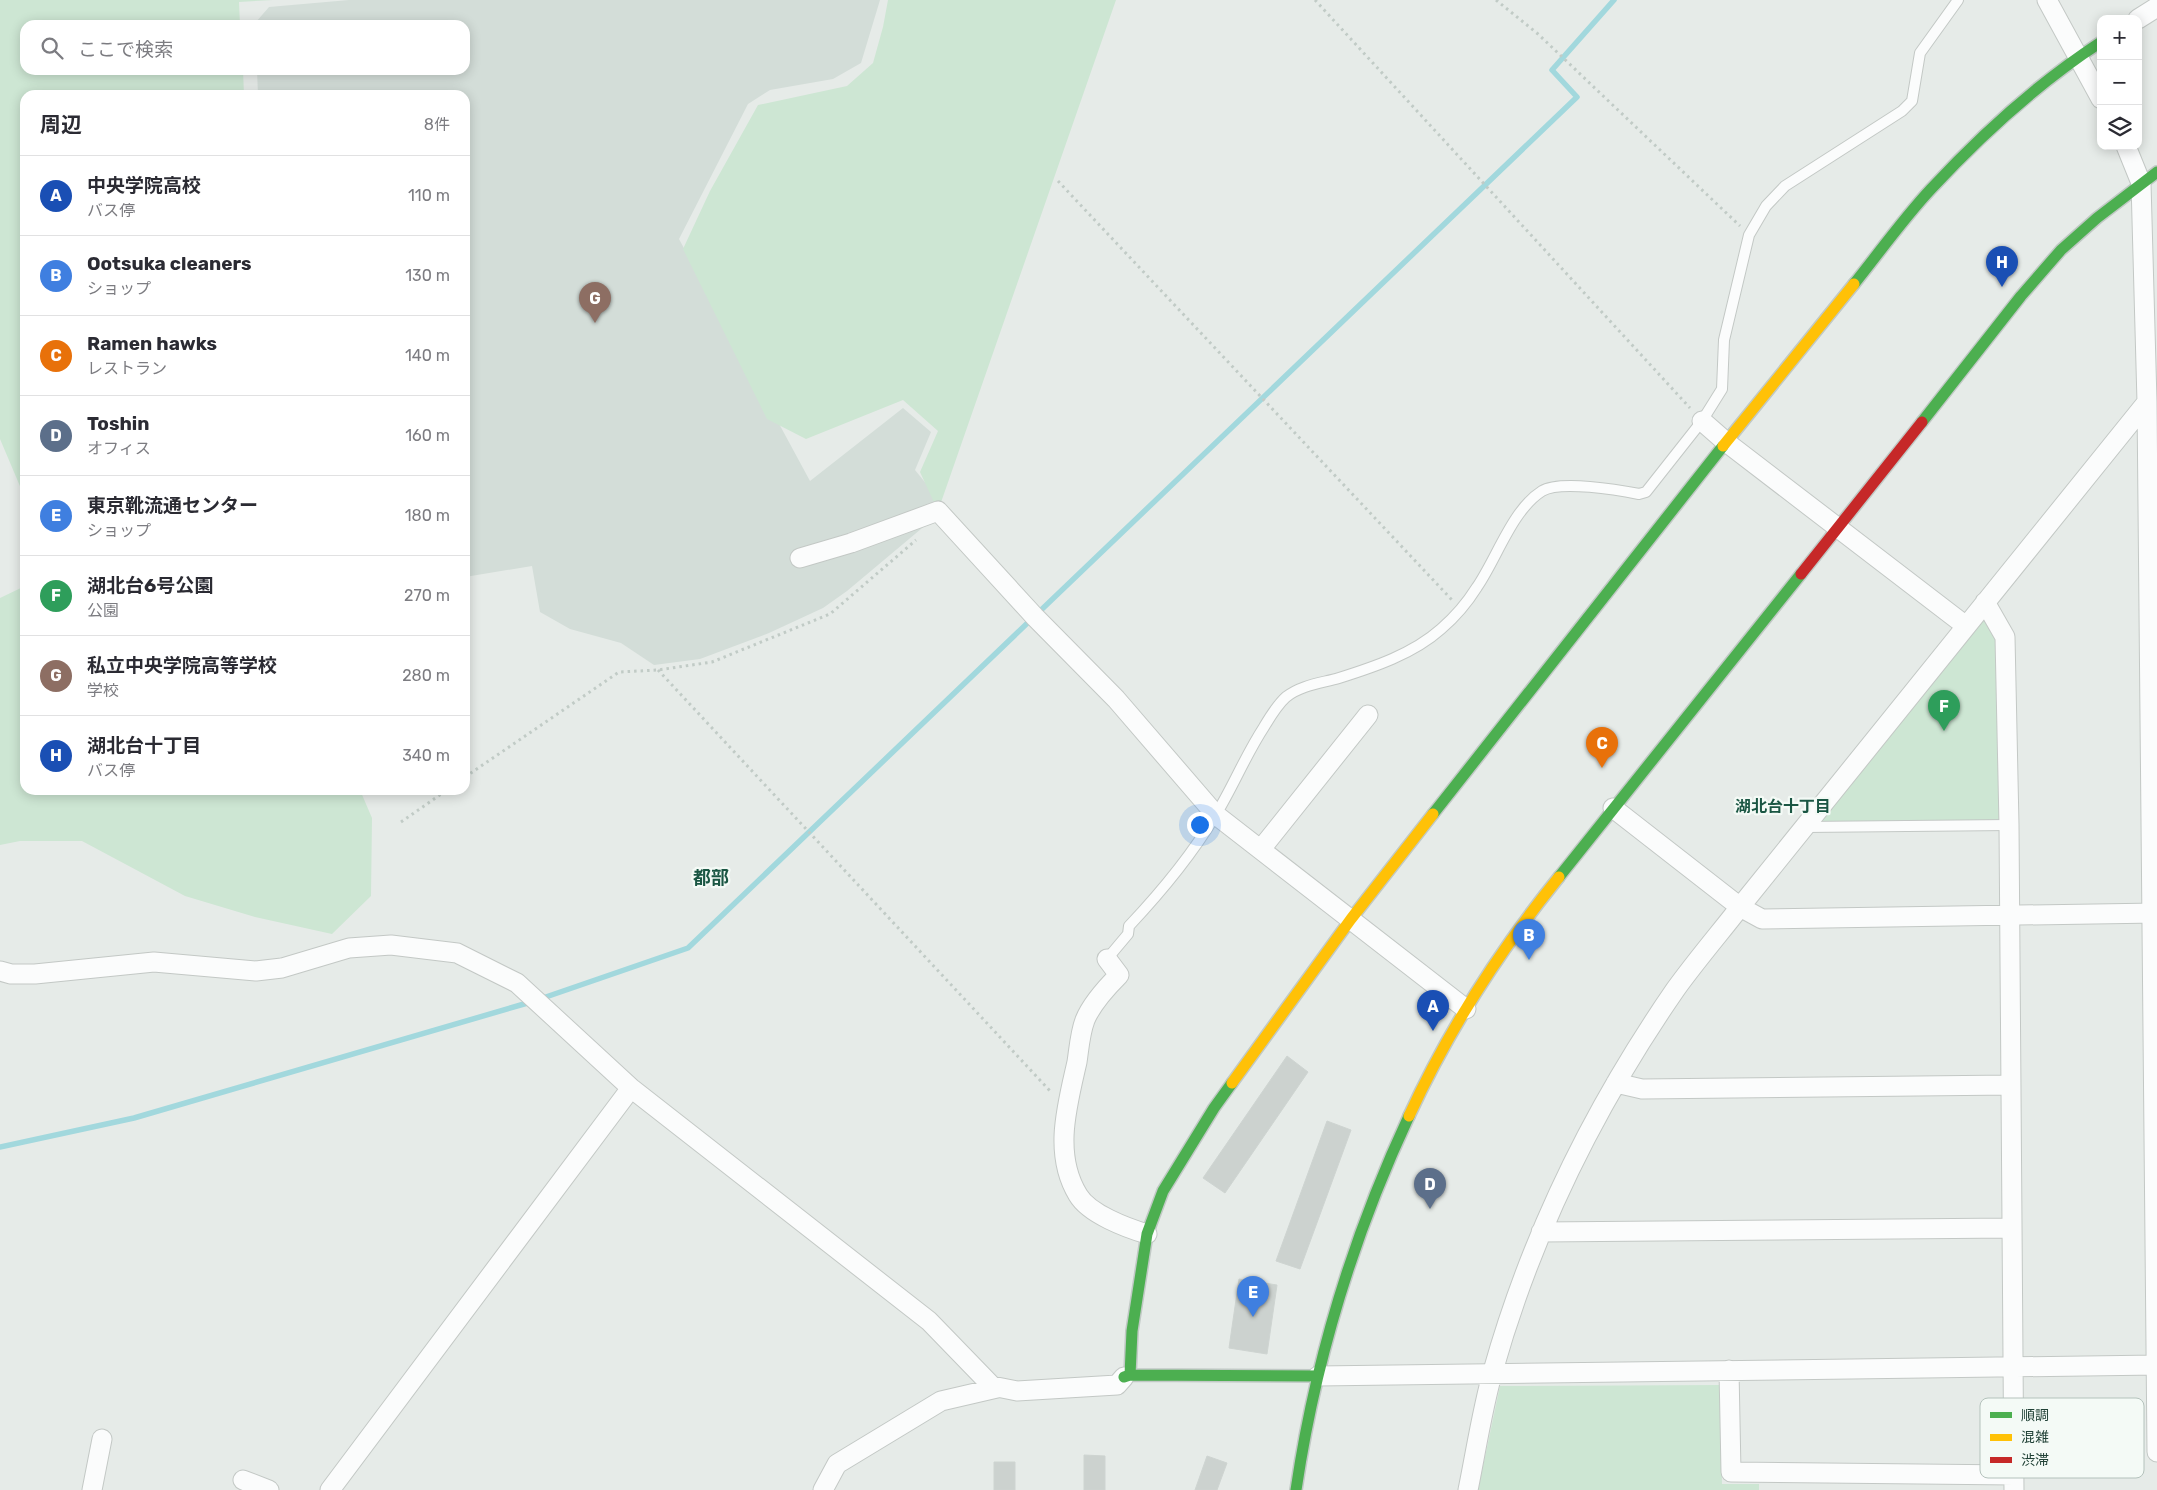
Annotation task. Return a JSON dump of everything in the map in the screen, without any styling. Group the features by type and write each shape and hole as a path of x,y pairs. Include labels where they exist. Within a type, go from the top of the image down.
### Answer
{"street":[{"path":"2046,0 2097,92"},
{"path":"2142,16 2157,7"},
{"path":"823,1490 837,1464 941,1402 997,1388 1017,1391 1117,1385 1127,1376 1147,1234 1163,1191 1214,1108 1352,918 1726,442 1930,190 2019,102 2078,56 2097,44"},
{"path":"2128,150 2141,183 2153,613 2157,1452"},
{"path":"1296,1490 1303,1442 1342,1286 1393,1150 1428,1074 1466,1009 1535,906 1839,528 2021,296 2061,250 2141,183 2157,172"},
{"path":"1468,1490 1492,1373 1512,1311 1541,1232 1616,1083 1676,990 1740,906 2146,402"},
{"path":"1702,421 1726,442 1966,626"},
{"path":"800,558 851,543 938,511 1035,617 1116,699 1216,815 1352,918 1466,1009"},
{"path":"1986,602 2005,637 2009,825 2013,1398"},
{"path":"1261,849 1368,715"},
{"path":"1613,808 1740,906 1762,919 2154,913"},
{"path":"0,971 12,974 35,974 154,962 256,971 282,968 349,948 391,945 457,953 518,983 631,1088 929,1321 978,1373 997,1388"},
{"path":"1106,959 1119,975 1103,991 1084,1021 1066,1109 1063,1141 1067,1168 1078,1197 1100,1214 1123,1226 1147,1234"},
{"path":"1616,1083 1642,1089 2011,1085"},
{"path":"330,1490 631,1088"},
{"path":"1541,1232 2011,1228"},
{"path":"1127,1376 1318,1376 2013,1366 2156,1366"},
{"path":"1730,1370 1730,1472 2014,1483"},
{"path":"92,1490 102,1439"},
{"path":"243,1480 269,1490"}],"lane":[{"path":"1106,959 1128,934 1129,926 1172,876 1216,815 1254,743 1272,714 1287,697 1303,688 1372,668 1406,652 1439,631 1461,609 1478,586 1521,511 1543,490 1580,486 1639,494 1646,492 1702,421 1722,389 1724,340 1749,235 1766,206 1785,186 1902,111 1912,101 1920,53 1958,0"},
{"path":"1803,827 2009,825"}],"path":[{"path":"1315,0 1702,421"},
{"path":"1496,0 1538,34 1749,235"},
{"path":"1058,181 1461,609"},
{"path":"470,774 619,672 658,670 712,662 830,614 921,536"},
{"path":"658,670 1066,1109"},
{"path":"401,822 440,795"}],"shaded area":[{"path":"349,0 880,0 861,63 833,79 770,90 748,104 679,239 810,481 903,408 931,432 915,470 946,508 847,591 823,608 769,633 700,659 654,665 621,643 570,629 540,612 532,566 470,576 470,90 258,90 257,75 470,75 470,20 258,20 269,7"}],"green space":[{"path":"0,0 273,0 239,2 240,20 20,20 20,75 243,75 244,90 20,90 20,486 0,439"},
{"path":"888,0 1116,0 938,511 920,472 938,431 903,400 806,439 767,419 683,249 710,191 758,105 847,86 873,63"},
{"path":"20,588 20,795 362,795 372,818 371,896 332,934 255,917 185,896 82,841 20,841 0,845 0,598"},
{"path":"1985,602 2005,637 2009,825 1803,827"},
{"path":"1720,1385 1722,1484 1759,1484 1759,1490 1478,1490 1500,1386"}],"building":[{"path":"1287,1056 1308,1072 1225,1193 1203,1178"},
{"path":"1327,1121 1351,1130 1300,1269 1276,1261"},
{"path":"1239,1279 1277,1285 1267,1354 1229,1348"},
{"path":"1084,1455 1105,1456 1105,1490 1084,1490"},
{"path":"1207,1456 1227,1463 1217,1490 1195,1490"},
{"path":"994,1462 1015,1462 1015,1490 994,1490"}],"waterway":[{"path":"540,999 688,948 1577,97 1552,70 1614,0"},
{"path":"0,1147 134,1118 531,1002"}],"traffic: fast":[{"path":"1854,284 1921,200 1970,149 2011,110 2097,45"},
{"path":"1922,422 2021,296 2061,250 2097,218 2157,172"},
{"path":"1433,814 1723,446"},
{"path":"1559,877 1801,574"},
{"path":"1130,1375 1132,1331 1147,1234 1163,1191 1214,1108 1232,1083"},
{"path":"1296,1490 1314,1394 1339,1299 1371,1206 1409,1116"},
{"path":"1124,1377 1130,1375 1318,1376"}],"traffic: slow":[{"path":"1723,446 1854,284"},
{"path":"1232,1083 1351,919 1433,814"},
{"path":"1409,1116 1458,1022 1516,933 1559,877"}],"traffic: jam":[{"path":"1801,574 1922,422"}],"place":[{"name":"湖北台十丁目","path":"2002,287"},
{"name":"私立中央学院高等学校","path":"595,323"},
{"name":"湖北台6号公園","path":"1944,731"},
{"name":"Ramen hawks","path":"1602,768"},
{"name":"Ootsuka cleaners","path":"1529,960"},
{"name":"中央学院高校","path":"1433,1031"},
{"name":"Toshin","path":"1430,1209"},
{"name":"東京靴流通センター","path":"1253,1317"}],"district":[{"name":"湖北台十丁目","path":"1783,806"},
{"name":"都部","path":"711,878"}]}
